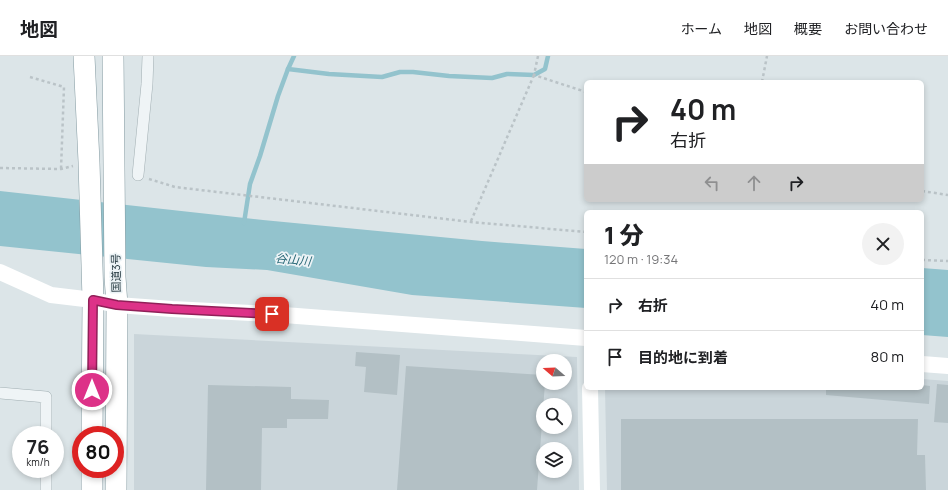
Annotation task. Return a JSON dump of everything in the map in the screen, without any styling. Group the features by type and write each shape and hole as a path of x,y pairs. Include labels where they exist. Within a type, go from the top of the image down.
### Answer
{"highway":[{"path":"84,56 93,300 92,426"},
{"name":"国道3号","path":"113,56 115,277 117,305 116,490"},
{"path":"92,478 92,490"}],"street":[{"path":"138,175 147,84 148,56"},
{"path":"0,272 51,295 93,300 117,305 272,314 584,338"},
{"path":"924,364 948,366"},
{"path":"590,390 592,490"},
{"path":"0,392 46,397 46,426"},
{"path":"46,478 46,490"}],"path":[{"path":"471,222 534,75 538,56"},
{"path":"762,80 767,56"},
{"path":"534,75 584,91"},
{"path":"30,77 64,87 61,169"},
{"path":"0,168 61,169 89,167"},
{"path":"138,175 175,187 471,222 584,232"},
{"path":"924,191 948,195"},
{"path":"924,260 948,261"}],"shaded area":[{"path":"134,334 536,355 536,390 572,390 572,357 577,357 579,490 134,490"},
{"path":"924,379 948,381 948,490 607,490 605,390 924,390"}],"water":[{"name":"谷山川","path":"0,191 263,220 482,241 584,249 584,308 412,295 267,270 206,267 0,246"},
{"path":"924,268 948,270 948,337 924,335"}],"building":[{"path":"356,352 400,355 397,395 364,392 366,367 355,366"},
{"path":"406,366 536,375 536,390 544,390 544,398 536,398 536,434 541,434 541,442 536,442 537,490 397,490"},
{"path":"937,384 948,385 948,423 934,422"},
{"path":"208,385 291,387 291,399 329,400 328,419 287,419 287,428 262,428 261,490 206,490"},
{"path":"924,385 930,386 929,404 826,395 826,390 924,390"},
{"path":"621,419 918,419 917,455 925,455 926,490 621,490"}],"waterway":[{"path":"288,69 294,56"},
{"path":"244,223 250,184 288,69 329,74 382,77 400,72 413,72 449,76 492,78 507,74 534,75 545,69 548,56"}],"route":[{"path":"92,390 93,300 117,305 272,314"}]}
